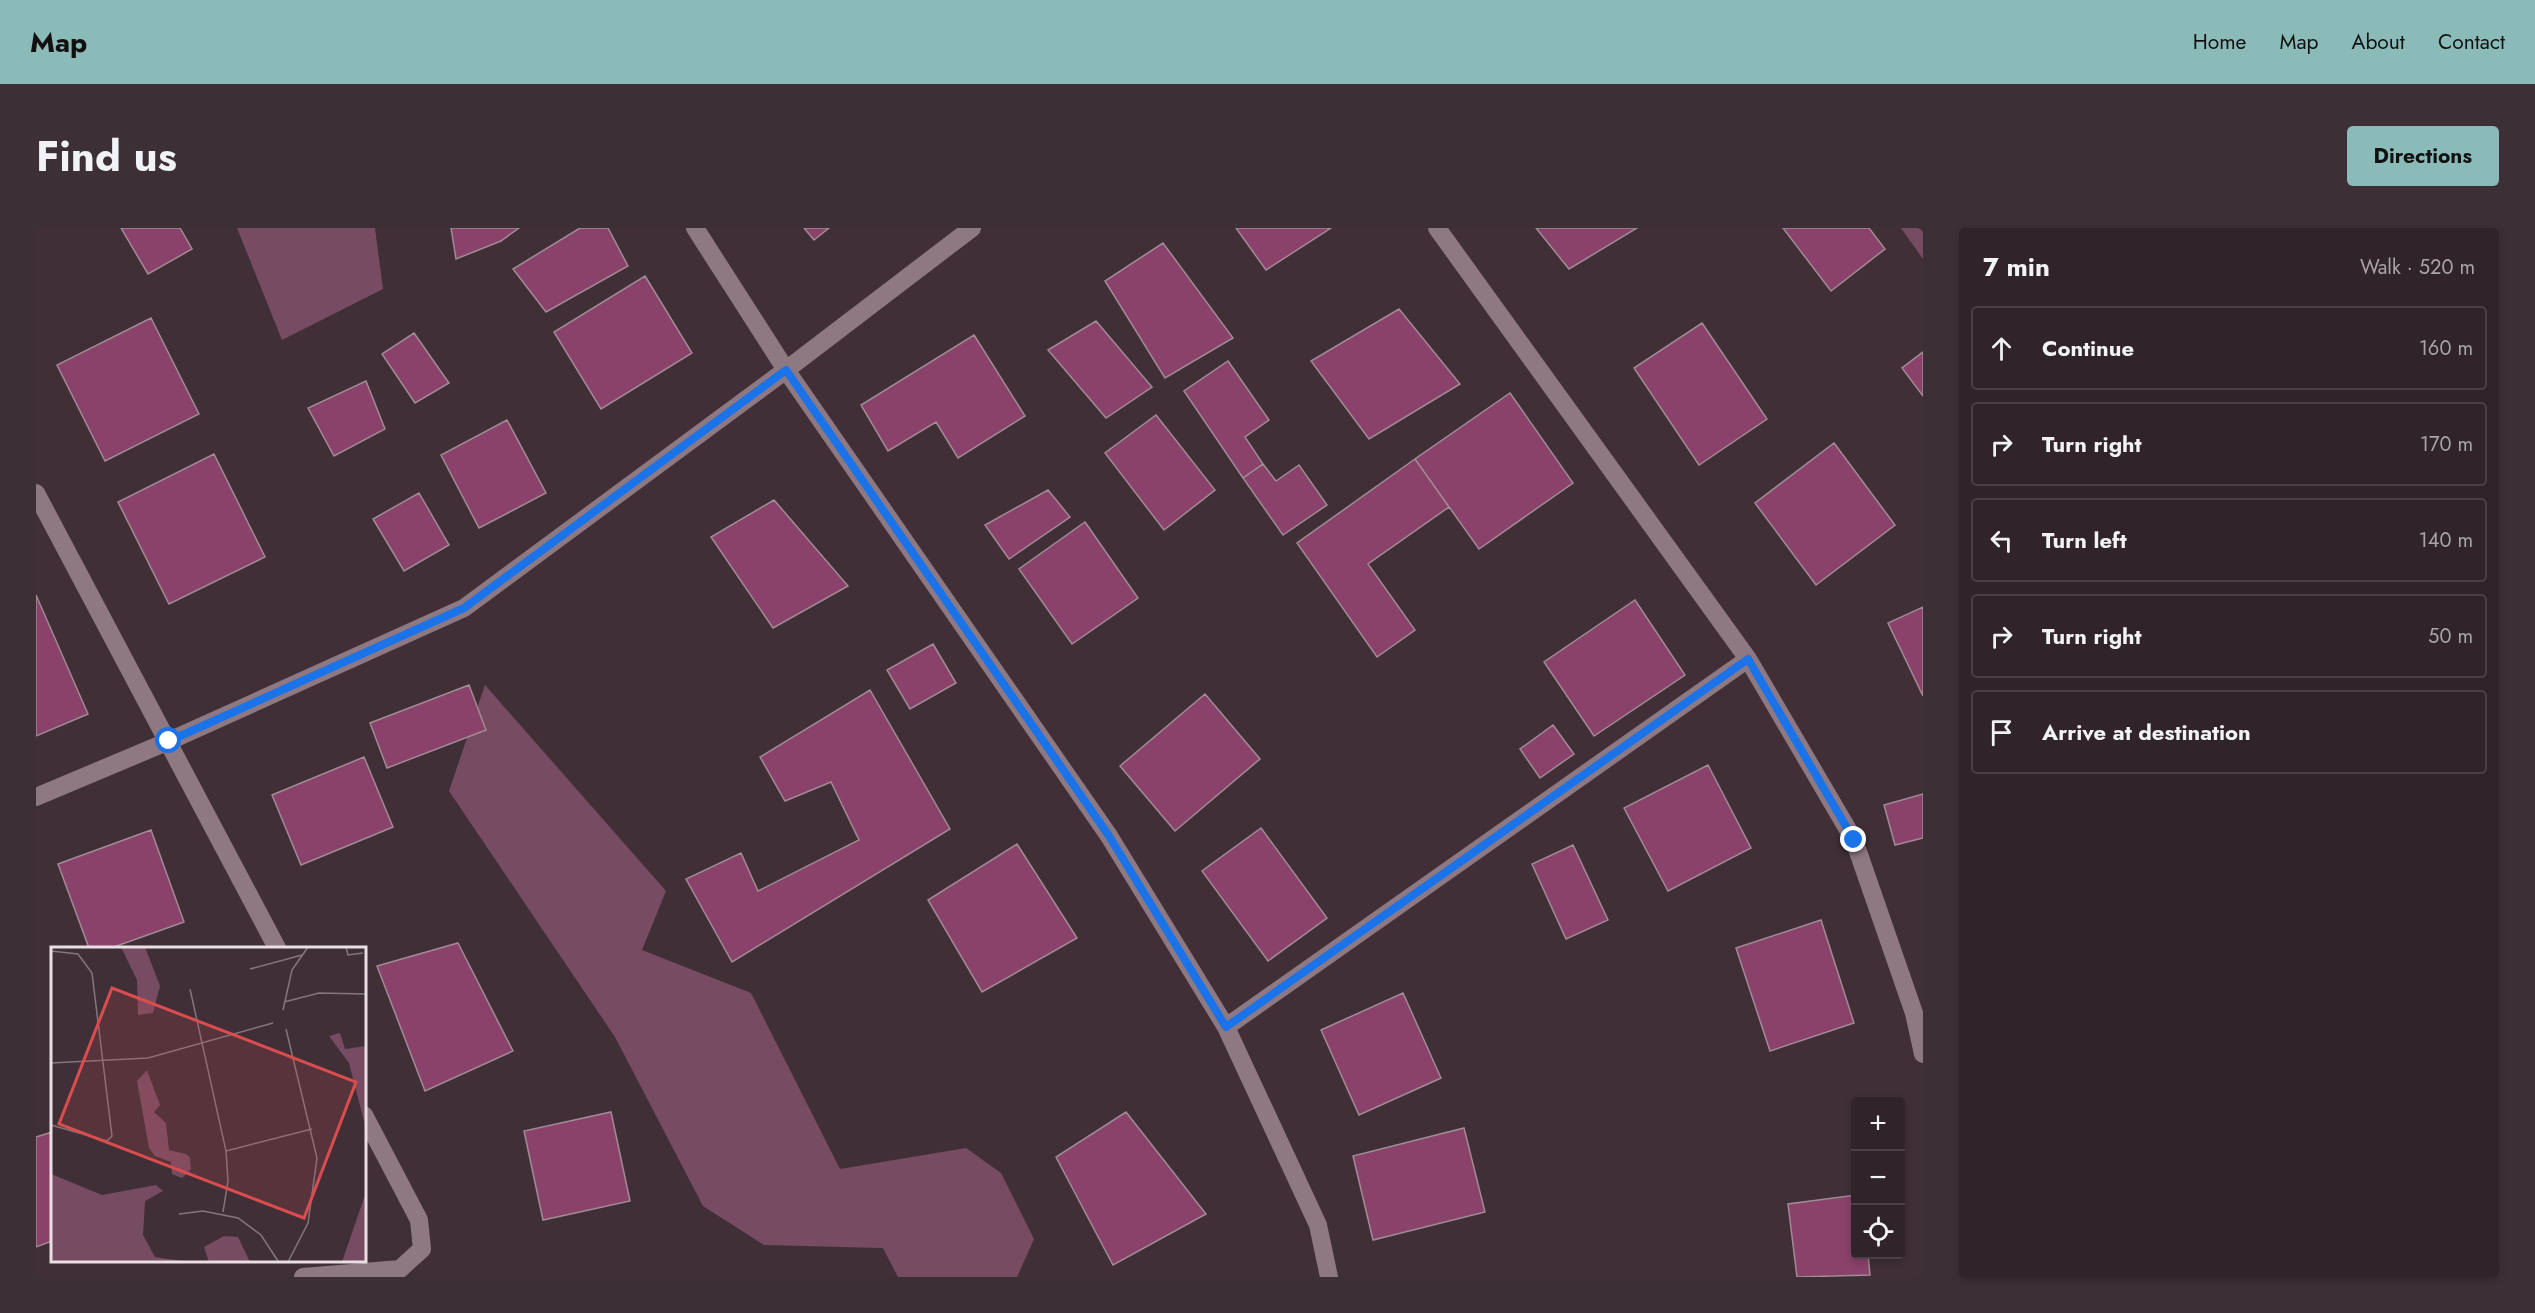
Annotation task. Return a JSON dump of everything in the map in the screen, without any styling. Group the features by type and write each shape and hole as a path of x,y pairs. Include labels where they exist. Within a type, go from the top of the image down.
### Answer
{"street":[{"path":"695,228 786,370 1109,836 1226,1027 1318,1225 1329,1277"},
{"path":"36,797 169,741 464,608 786,370 972,228"},
{"path":"1437,228 1748,659 1854,840 1914,1013 1923,1054"},
{"path":"36,493 277,947"},
{"path":"1226,1027 1748,659"},
{"path":"303,1277 400,1269 422,1249 419,1220 366,1119"}],"shaded area":[{"path":"237,228 375,228 383,289 282,340"},
{"path":"1901,228 1923,228 1923,259"},
{"path":"485,685 666,891 642,950 751,993 840,1169 966,1148 1001,1173 1034,1239 1017,1277 898,1277 883,1248 764,1245 703,1206 615,1037 449,791"}],"building":[{"path":"121,228 180,228 192,249 148,274"},
{"path":"451,228 519,228 501,241 456,259"},
{"path":"580,228 608,228 628,266 546,312 513,269"},
{"path":"804,228 829,228 814,240"},
{"path":"1236,228 1331,228 1266,270"},
{"path":"1536,228 1637,228 1569,269"},
{"path":"1783,228 1869,228 1885,249 1831,291"},
{"path":"1163,243 1233,338 1165,378 1105,281"},
{"path":"645,276 692,353 601,409 554,332"},
{"path":"1399,309 1460,384 1369,439 1311,361"},
{"path":"151,318 199,414 105,461 57,365"},
{"path":"1096,321 1152,387 1106,418 1048,350"},
{"path":"1702,323 1767,419 1699,465 1634,368"},
{"path":"414,333 449,383 415,403 382,354"},
{"path":"974,335 1025,416 958,458 936,422 888,451 861,405"},
{"path":"1923,352 1923,396 1902,368"},
{"path":"1228,361 1269,420 1245,437 1263,464 1243,478 1184,391"},
{"path":"366,381 385,429 334,456 308,408"},
{"path":"1510,393 1573,483 1479,549 1415,459"},
{"path":"1156,415 1215,490 1164,530 1105,453"},
{"path":"507,420 546,493 479,528 441,455"},
{"path":"1834,443 1895,525 1816,585 1755,503"},
{"path":"214,454 265,557 169,604 118,502"},
{"path":"1415,459 1449,507 1368,564 1415,630 1377,657 1297,543"},
{"path":"1263,464 1276,481 1299,465 1327,505 1283,535 1243,478"},
{"path":"1048,490 1070,517 1009,559 985,525"},
{"path":"419,493 449,545 404,571 373,519"},
{"path":"774,500 848,586 773,628 711,537"},
{"path":"1085,522 1138,598 1072,644 1019,569"},
{"path":"36,595 88,714 36,736"},
{"path":"1635,600 1685,675 1594,736 1544,662"},
{"path":"1923,607 1923,696 1888,623"},
{"path":"933,644 956,683 910,709 887,670"},
{"path":"469,685 486,730 387,768 370,723"},
{"path":"870,690 950,829 732,962 686,879 741,853 758,891 859,840 831,782 785,801 760,757"},
{"path":"1205,694 1260,759 1175,831 1120,766"},
{"path":"1553,725 1574,754 1540,778 1520,749"},
{"path":"364,757 393,827 301,865 272,795"},
{"path":"1708,765 1751,848 1668,891 1624,808"},
{"path":"1923,794 1923,838 1895,845 1884,805"},
{"path":"1261,828 1327,918 1268,961 1202,871"},
{"path":"151,830 184,922 114,947 89,947 58,864"},
{"path":"1017,844 1077,938 982,992 928,900"},
{"path":"1573,845 1608,920 1566,939 1532,864"},
{"path":"1821,920 1854,1023 1770,1051 1736,948"},
{"path":"458,943 513,1051 425,1091 377,966"},
{"path":"1403,993 1441,1078 1359,1115 1321,1030"},
{"path":"611,1112 630,1201 543,1220 524,1131"},
{"path":"1126,1112 1206,1214 1113,1265 1056,1157"},
{"path":"1464,1128 1485,1212 1373,1240 1353,1156"},
{"path":"51,1132 51,1241 36,1247 36,1137"},
{"path":"1851,1196 1851,1259 1868,1259 1870,1275 1797,1277 1788,1204"}],"route":[{"path":"169,741 464,608 786,370 1109,836 1226,1027 1748,659 1854,840"}]}
